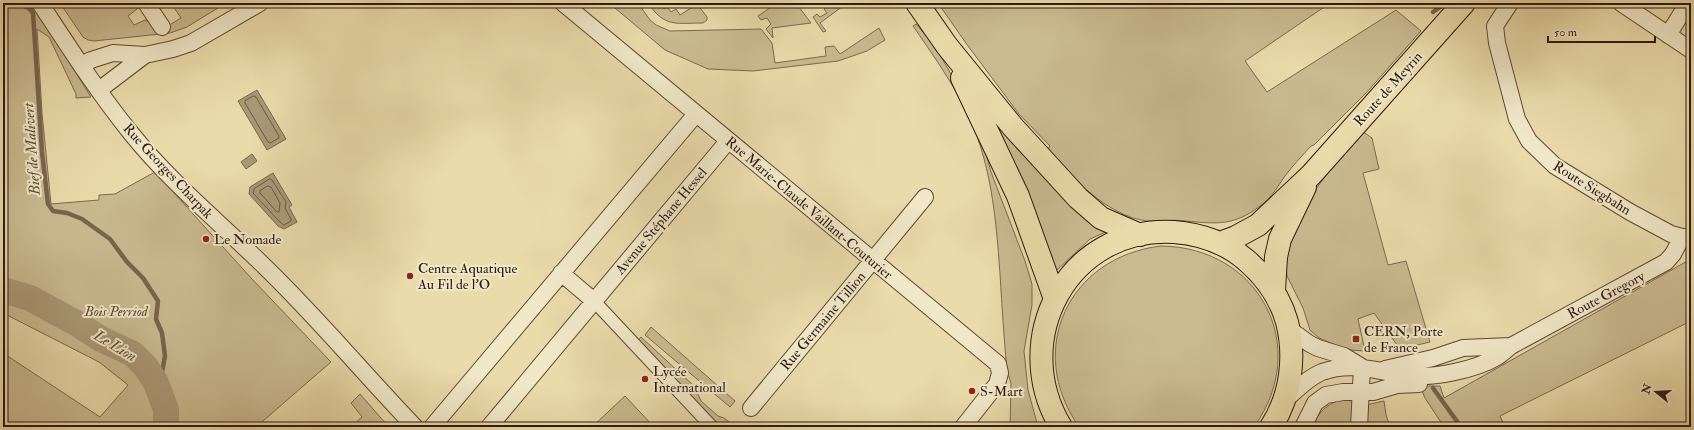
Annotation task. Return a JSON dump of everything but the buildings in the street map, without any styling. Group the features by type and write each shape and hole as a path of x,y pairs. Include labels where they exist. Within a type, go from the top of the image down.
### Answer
{"main road":[{"path":"917,3 947,46 1013,127 1078,198 1101,218 1140,235"},
{"name":"Route de Meyrin","path":"1220,244 1236,237 1258,224 1311,175 1464,3"},
{"path":"947,46 1018,196 1055,299"},
{"name":"Route de Meyrin","path":"1274,290 1276,257 1280,239 1311,175"},
{"path":"1061,427 1046,393 1041,353 1044,328 1055,299 1071,275 1091,256 1114,243 1155,232 1193,234 1220,244 1232,250 1248,262 1274,290 1285,314 1289,329 1292,357 1291,370 1283,402 1271,427"}],"street":[{"name":"Rue Georges Charpak","path":"40,3 81,65 130,133 193,200 265,266 407,424"},
{"path":"146,3 162,27"},
{"path":"81,65 91,60 113,54 145,55 173,49 191,43 260,3"},
{"name":"Rue Marie-Claude Vaillant-Couturier","path":"563,3 872,262 998,364 1000,373 997,384 963,427"},
{"name":"Route Siegbahn","path":"1510,3 1495,26 1497,43 1517,119 1529,141 1546,159 1572,178 1658,229 1686,237"},
{"path":"1621,3 1691,50"},
{"path":"1668,35 1688,3"},
{"path":"99,90 145,55"},
{"path":"432,427 696,114"},
{"name":"Avenue Stéphane Hessel","path":"489,427 728,141"},
{"name":"Rue Germaine Tillion","path":"751,408 924,197"},
{"name":"Route Gregory","path":"1283,402 1317,375 1337,369 1362,367 1409,376 1444,374 1461,371 1497,357 1511,346 1666,262 1686,237"},
{"path":"561,273 594,301 712,427"},
{"name":"Route Gregory","path":"1289,329 1314,346 1344,356 1362,367"},
{"name":"Route Gregory","path":"1379,370 1433,358 1463,348 1511,346"},
{"name":"Route Gregory","path":"1303,427 1309,413 1320,398 1338,392 1373,392 1397,385 1450,382 1463,379 1484,370 1499,360 1511,346"},
{"path":"1359,427 1362,367"}],"green space":[{"name":"Bois Perriod","path":"3,3 27,3 24,9 35,8 91,97 76,98 76,94 49,37 37,29 42,113 51,204 99,200 99,195 115,194 155,172 252,279 331,362 256,427 3,427 3,353 100,417 128,385 99,362 3,313"},
{"path":"60,3 105,3 110,8 118,3 137,3 137,9 128,16 134,25 145,20 151,23 158,32 181,18 171,3 226,3 187,27 170,33 94,41 83,37"},
{"path":"609,3 638,3 650,20 656,25 670,31 761,29 772,43 775,63 826,56 825,47 834,46 840,54 879,28 885,40 867,51 838,61 753,71 708,69 665,50"},
{"path":"648,3 655,3 659,8 662,6 664,9 667,7 671,12 676,9 680,15 697,4 707,17 707,20 703,23 672,22 660,17"},
{"path":"777,3 796,3 811,23 772,28 773,38 766,29 771,24 767,18 761,20 758,16"},
{"path":"825,3 847,3 820,23 826,31 823,32 813,17 817,14 820,17 827,13 824,9 827,6"},
{"path":"938,3 1330,3 1245,61 1267,92 1396,10 1421,31 1367,92 1314,145 1311,146 1288,172 1268,199 1251,213 1233,220 1216,223 1176,220 1147,221 1132,218 1104,204 1091,194 1046,151 1050,146 1019,114"},
{"path":"916,24 934,45 964,96 985,150 991,172 1025,261 1032,284 1032,305 1024,351 1028,390 1038,427 1010,427 1011,383 1007,371 998,253 991,189 981,148 965,108 947,76 913,26"},
{"path":"979,92 1110,230 1090,239 1056,271"},
{"path":"1362,131 1372,138 1379,169 1363,173 1388,265 1406,261 1430,342 1400,349 1374,313 1358,319 1365,351 1351,350 1319,338 1310,330 1303,308 1287,276 1287,237 1311,196 1336,161"},
{"path":"1161,246 1196,251 1225,263 1249,282 1266,306 1276,334 1278,365 1271,396 1254,427 1079,427 1063,398 1056,368 1057,339 1065,312 1080,288 1101,268 1129,254"},
{"path":"1691,259 1691,321 1500,416 1505,427 1444,427 1425,398 1420,386 1440,386 1444,398"},
{"path":"651,327 735,401 730,407 645,335"},
{"path":"641,337 694,386 701,401 718,416 724,418 736,427 720,427 638,340"},
{"path":"360,394 387,425 386,427 351,427 362,417 351,403"},
{"path":"625,396 654,427 592,427"},
{"path":"1342,399 1356,401 1354,427 1312,427 1323,410"},
{"path":"1384,401 1390,427 1365,427 1366,405"}],"water":[{"path":"257,90 286,139 267,150 238,101"},
{"path":"252,154 257,161 246,169 241,162"},
{"path":"273,173 292,205 289,207 297,222 284,229 278,226 249,194 250,187"}],"waterway":[{"name":"Bief de Malivert","path":"25,3 33,13 42,152 48,204 53,211 67,213 82,219 110,239 127,262 143,278 158,301 156,319 162,333 165,356 162,372 156,383"},
{"path":"1433,12 1446,3"},
{"name":"Le Lion","path":"3,290 30,298 76,323 101,339 133,354 146,367 156,383 166,410 166,427"},
{"path":"1433,388 1461,427"}],"place":[{"name":"Le Nomade","path":"206,239"},
{"name":"Centre Aquatique Au Fil de l'O","path":"410,276"},
{"name":"CERN, Porte de France","path":"1356,339"},
{"name":"Lycée International","path":"645,379"},
{"name":"S-Mart","path":"972,391"}]}
